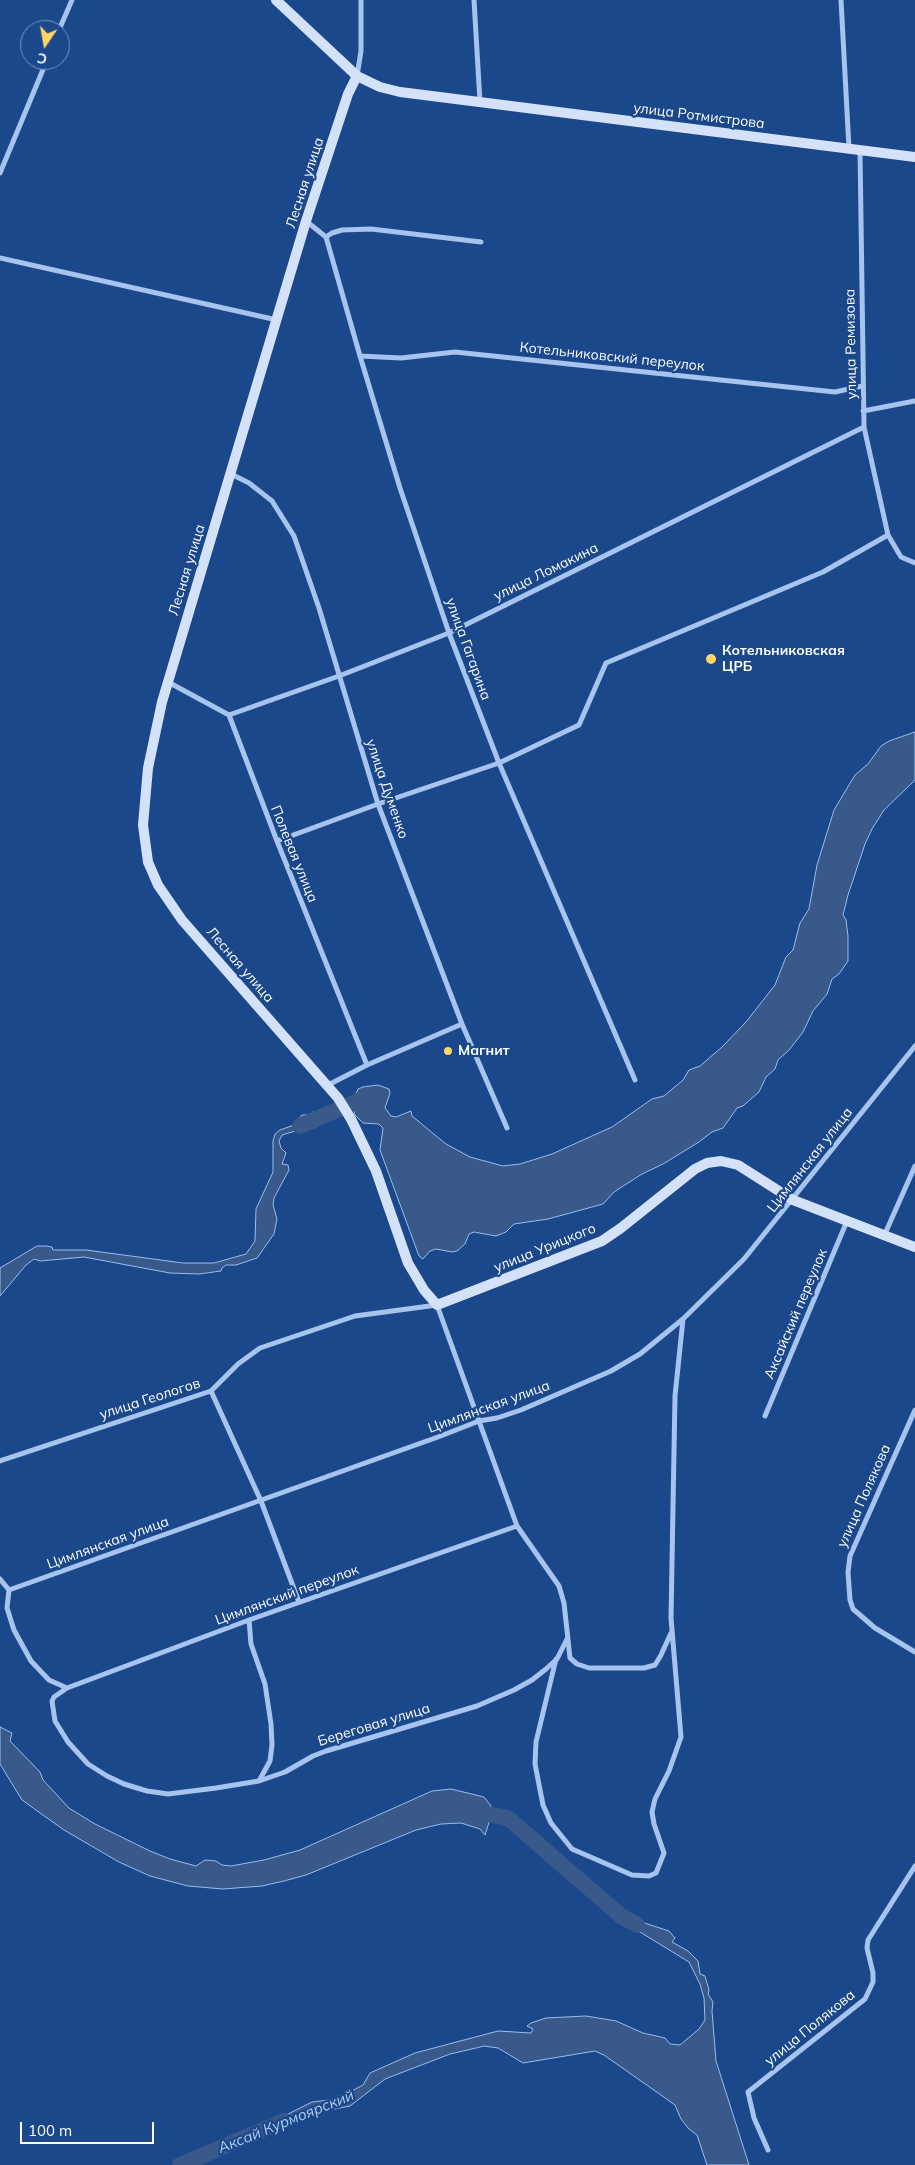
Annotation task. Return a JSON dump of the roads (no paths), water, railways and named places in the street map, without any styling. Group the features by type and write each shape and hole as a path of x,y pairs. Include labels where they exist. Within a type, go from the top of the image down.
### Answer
{"street":[{"path":"63,20 72,0"},
{"name":"улица Ротмистрова","path":"276,0 357,76 400,92 915,157"},
{"name":"Лесная улица","path":"360,0 361,51 357,76 348,94 306,221 278,320 252,399 168,682 148,768 144,839 150,868 164,896 182,920 338,1098 351,1119 376,1171 408,1263 424,1290 438,1305"},
{"path":"474,0 480,102"},
{"path":"841,0 849,148"},
{"path":"0,173 43,70"},
{"name":"улица Ремизова","path":"860,150 864,426 888,535 901,557 915,563"},
{"path":"306,221 326,237 342,230 370,229 481,242"},
{"name":"улица Гагарина","path":"326,237 400,488 449,633 499,763 635,1080"},
{"path":"0,258 278,320"},
{"name":"Котельниковский переулок","path":"360,356 401,358 455,352 835,392 862,386"},
{"path":"863,412 915,401"},
{"name":"улица Ломакина","path":"229,715 339,676 449,633 864,426"},
{"name":"улица Думенко","path":"231,474 249,483 272,501 294,536 319,608 378,804 462,1024 507,1128"},
{"path":"277,841 499,763 579,725 606,664 823,572 888,535"},
{"path":"168,682 229,715"},
{"name":"Полевая улица","path":"229,715 277,841 367,1065"},
{"path":"328,1085 367,1065 462,1024"},
{"name":"Цимлянская улица","path":"9,1590 438,1438 479,1421 497,1418 520,1410 611,1371 640,1354 683,1319 744,1259 915,1046"},
{"name":"улица Урицкого","path":"438,1305 602,1241 695,1169 707,1163 721,1161 731,1162 793,1200 915,1247"},
{"path":"884,1236 915,1166"},
{"name":"Аксайский переулок","path":"765,1416 847,1221"},
{"path":"438,1305 516,1526 559,1586 564,1603 570,1658 577,1664 589,1668 644,1668 655,1664 671,1633"},
{"name":"улица Геологов","path":"1,1460 211,1391 238,1364 260,1348 355,1316 438,1305"},
{"path":"557,1659 536,1742 535,1764 542,1806 551,1823 572,1849 632,1874 649,1876 656,1872 664,1853 652,1812 655,1799 669,1771 681,1737 671,1633 675,1396 683,1319"},
{"path":"211,1391 261,1500 299,1602"},
{"name":"улица Полякова","path":"915,1410 850,1556 848,1572 850,1600 853,1609 875,1628 915,1652"},
{"name":"Цимлянский переулок","path":"67,1688 249,1620 516,1526"},
{"path":"0,1579 9,1590 6,1608 14,1630 31,1661 49,1680 67,1688"},
{"path":"249,1620 252,1644 265,1684 271,1724 272,1745 270,1761 259,1781"},
{"name":"Береговая улица","path":"67,1688 54,1697 52,1701 55,1721 75,1752 88,1764 107,1776 147,1791 168,1794 259,1781 285,1772 326,1750 484,1703 532,1680 557,1659 567,1639"},
{"name":"улица Полякова","path":"768,2150 754,2118 748,2092 865,1999 873,1982 873,1973 866,1948 868,1940 915,1866"}],"water":[{"path":"915,732 915,780 884,810 872,829 848,895 843,915 846,920 848,936 848,961 839,974 832,979 827,994 813,1011 803,1032 789,1050 778,1060 775,1069 766,1077 759,1092 743,1106 737,1108 723,1128 712,1132 663,1164 642,1174 614,1192 603,1204 548,1219 514,1224 506,1232 496,1236 474,1232 469,1234 465,1244 457,1251 436,1249 430,1251 423,1259 419,1256 380,1150 383,1128 379,1124 363,1123 355,1115 352,1104 358,1089 378,1085 389,1089 390,1093 385,1108 391,1116 396,1117 411,1111 412,1116 446,1144 470,1157 503,1166 520,1164 552,1154 612,1127 652,1099 664,1096 683,1080 689,1070 700,1066 722,1047 746,1022 775,985 786,957 793,950 800,923 809,909 817,865 834,810 855,775 868,764 881,746 889,741"},
{"path":"313,1112 320,1118 320,1125 314,1128 310,1124 302,1129 282,1135 279,1141 281,1148 286,1153 282,1164 288,1165 289,1170 274,1198 273,1205 277,1219 274,1234 257,1258 236,1265 226,1265 221,1271 199,1274 170,1273 84,1257 40,1261 34,1259 26,1265 0,1296 0,1268 37,1246 52,1247 53,1250 86,1250 183,1263 214,1263 246,1254 255,1241 256,1209 273,1172 273,1141 275,1134 294,1125 302,1115 310,1115"},
{"path":"0,1727 12,1733 10,1741 40,1772 43,1780 69,1808 95,1824 150,1851 196,1866 205,1860 231,1866 264,1860 300,1850 432,1791 451,1789 484,1797 491,1806 492,1813 485,1835 480,1829 461,1823 441,1824 416,1830 306,1875 284,1881 262,1886 223,1889 188,1886 150,1876 119,1862 64,1830 22,1800 0,1764"},
{"path":"620,1912 632,1919 669,1931 675,1938 672,1942 688,1951 698,1961 700,1974 705,1976 709,1990 708,1994 713,2002 716,2061 749,2165 707,2165 697,2135 681,2119 675,2105 604,2055 595,2051 523,2063 498,2048 484,2046 450,2054 385,2079 350,2106 309,2114 288,2125 269,2130 260,2128 312,2102 329,2100 346,2094 363,2085 370,2073 415,2053 498,2031 531,2033 533,2029 527,2026 546,2018 586,2016 616,2021 643,2033 665,2038 670,2044 680,2045 699,2029 705,2020 704,1998 700,1984 689,1962 614,1918"}],"waterway":[{"path":"300,1126 363,1099 370,1105"},
{"path":"471,1811 508,1818 621,1916 637,1925"},
{"name":"Аксай Курмоярский","path":"180,2165 284,2121"}],"place":[{"name":"Котельниковская ЦРБ","path":"711,659"},
{"name":"Магнит","path":"448,1051"}]}
